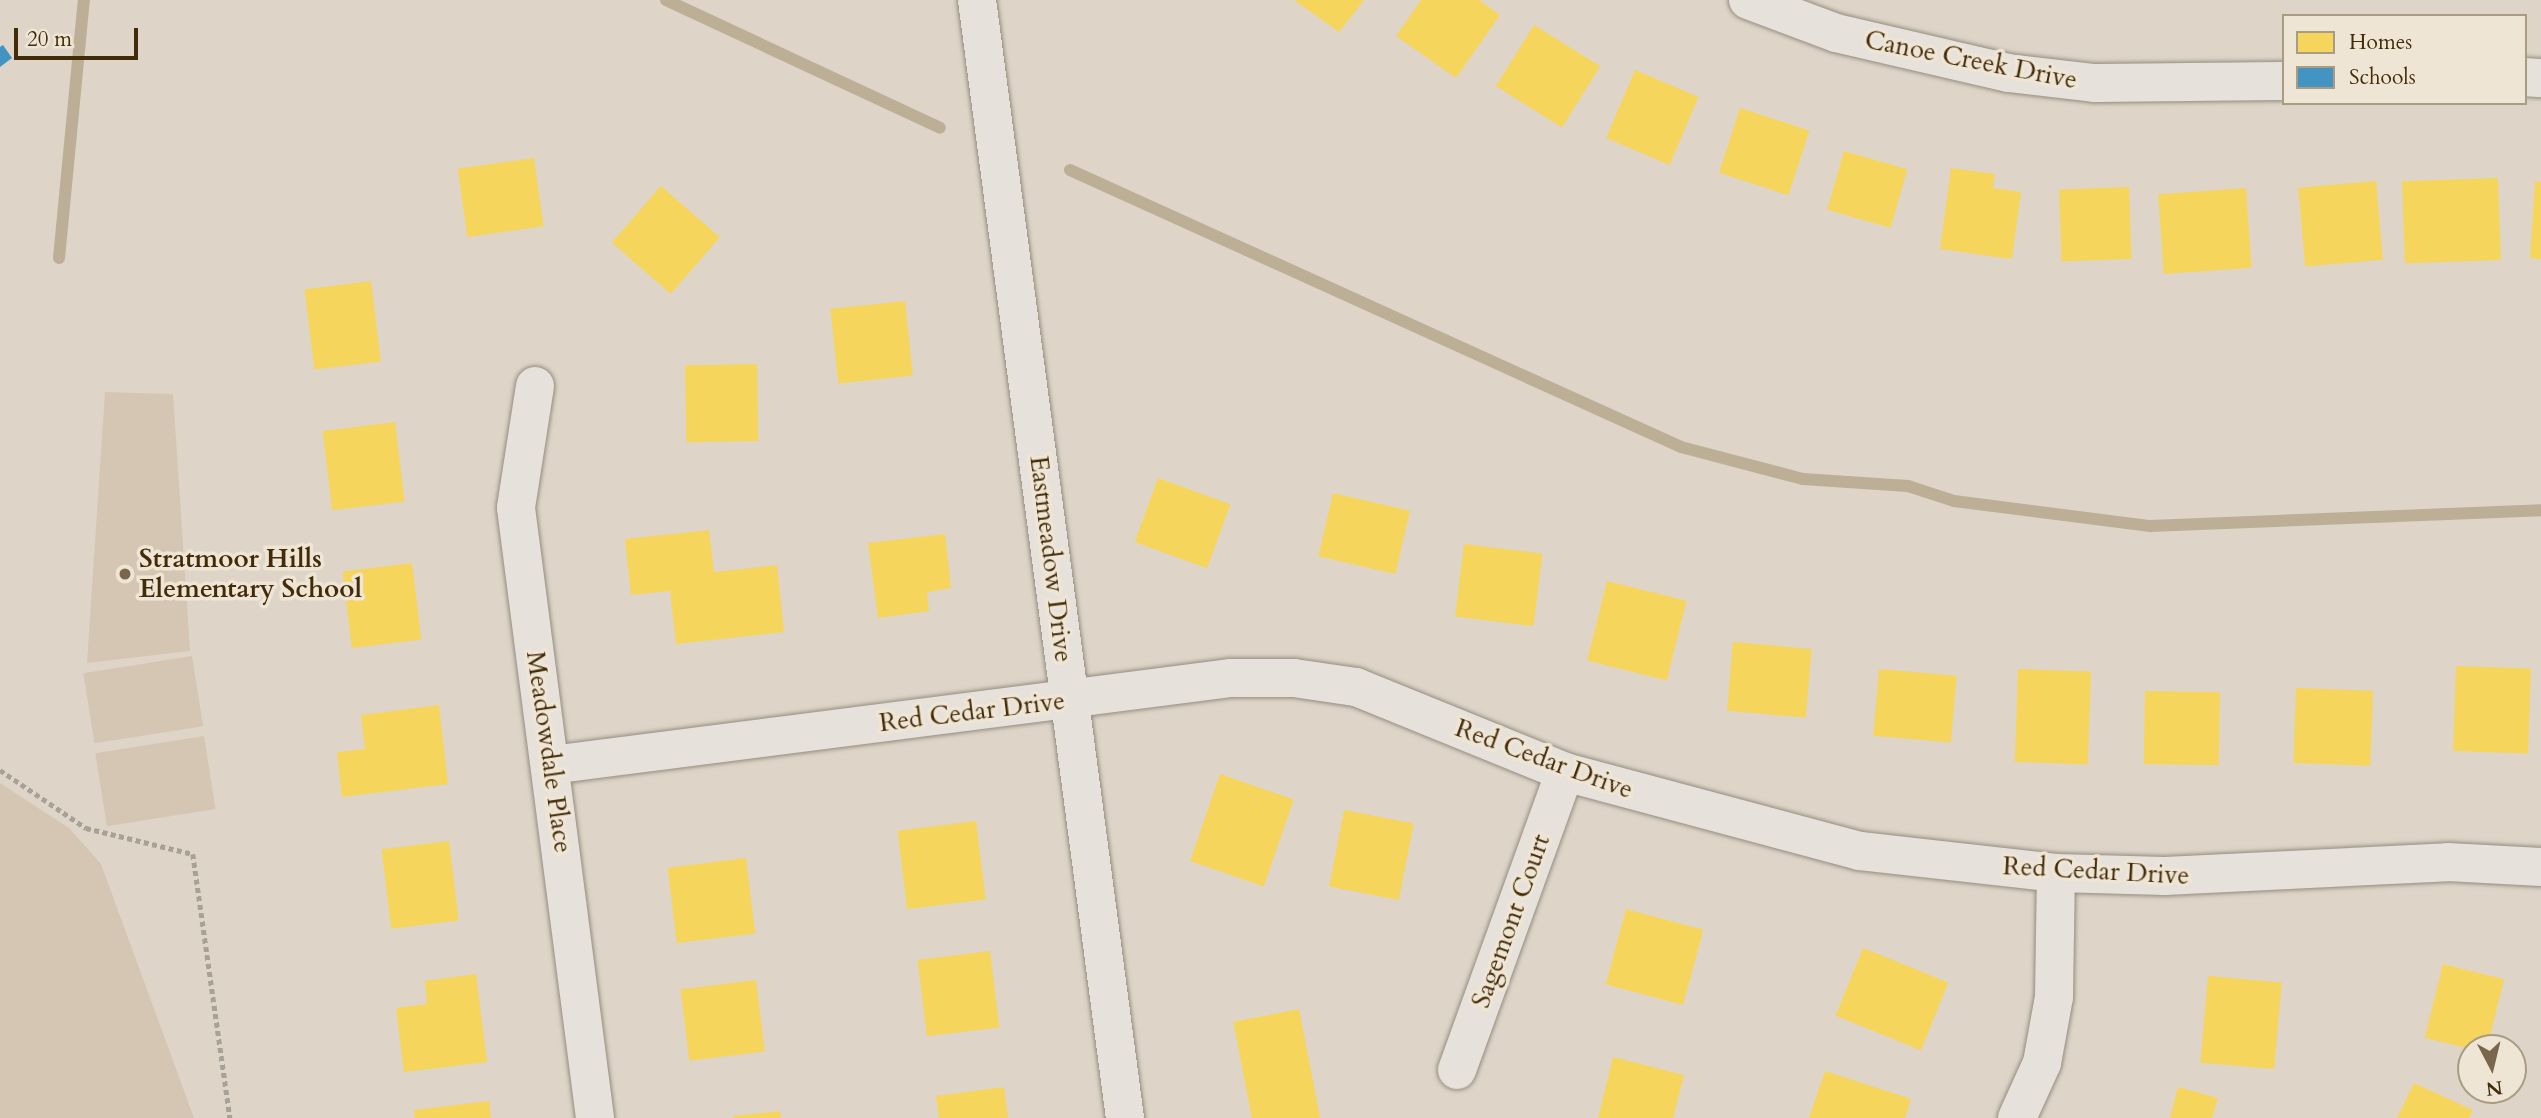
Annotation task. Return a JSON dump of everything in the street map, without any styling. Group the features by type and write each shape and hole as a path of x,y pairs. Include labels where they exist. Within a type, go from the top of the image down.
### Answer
{"street":[{"name":"Eastmeadow Drive","path":"978,0 1125,1118"},
{"name":"Canoe Creek Drive","path":"1748,0 1836,33 2008,73 2094,83 2282,80"},
{"name":"Meadowdale Place","path":"535,386 516,508 596,1118"},
{"name":"Red Cedar Drive","path":"551,765 1231,678 1356,687 1565,772 1860,851 2056,873 2242,875 2448,862 2541,867"},
{"name":"Sagemont Court","path":"1457,1070 1565,772"},
{"path":"2017,1118 2042,1063 2054,997 2056,873"}],"path":[{"path":"0,769 86,828 192,855 230,1118"}],"shaded area":[{"path":"105,392 173,394 190,651 87,663"},
{"path":"192,656 203,726 94,743 83,673"},
{"path":"204,736 216,809 107,826 95,753"},
{"path":"0,783 69,828 101,864 194,1118 0,1118"}],"building: Homes":[{"path":"1294,0 1364,0 1339,32"},
{"path":"1421,0 1479,0 1500,15 1456,78 1396,36"},
{"path":"1534,25 1600,66 1562,127 1496,86"},
{"path":"1635,70 1699,97 1670,165 1606,138"},
{"path":"1740,108 1809,131 1788,195 1719,173"},
{"path":"1844,151 1907,169 1891,228 1827,210"},
{"path":"534,158 544,226 467,237 458,169"},
{"path":"1951,168 1995,174 1993,188 2021,192 2012,259 1940,249"},
{"path":"2498,178 2501,260 2405,263 2402,181"},
{"path":"2376,181 2383,260 2305,266 2298,188"},
{"path":"2535,181 2541,182 2541,259 2530,258"},
{"path":"661,186 720,237 671,294 612,243"},
{"path":"2129,187 2132,259 2062,261 2059,189"},
{"path":"2246,188 2252,268 2164,274 2158,194"},
{"path":"371,281 381,361 314,370 304,289"},
{"path":"905,301 913,376 838,383 830,309"},
{"path":"757,364 758,441 686,442 685,365"},
{"path":"395,422 405,501 332,510 323,431"},
{"path":"1158,478 1230,504 1207,568 1135,542"},
{"path":"1333,493 1410,511 1395,574 1318,556"},
{"path":"709,530 714,572 777,565 784,632 676,644 670,591 631,595 625,539"},
{"path":"945,534 951,588 927,592 929,611 878,618 868,543"},
{"path":"1464,544 1542,554 1534,626 1455,616"},
{"path":"412,563 421,639 352,648 343,572"},
{"path":"1607,581 1687,601 1667,680 1587,661"},
{"path":"1733,642 1812,649 1806,718 1727,711"},
{"path":"2456,666 2531,669 2528,754 2453,751"},
{"path":"1879,669 1957,676 1951,743 1873,736"},
{"path":"2018,669 2091,672 2088,764 2015,762"},
{"path":"2296,688 2373,691 2370,766 2293,763"},
{"path":"2145,691 2220,692 2219,765 2144,764"},
{"path":"439,705 448,784 342,797 337,752 365,749 361,715"},
{"path":"1220,774 1294,799 1264,886 1190,861"},
{"path":"1344,810 1414,824 1399,900 1329,887"},
{"path":"976,821 986,899 907,909 898,831"},
{"path":"449,841 459,920 391,929 382,849"},
{"path":"746,858 755,933 677,943 668,868"},
{"path":"1626,909 1703,930 1683,1005 1606,984"},
{"path":"1863,948 1948,982 1921,1050 1836,1016"},
{"path":"990,951 999,1027 927,1036 918,960"},
{"path":"2443,964 2504,979 2490,1034 2457,1034 2457,1046 2425,1038"},
{"path":"476,974 487,1062 404,1072 396,1008 427,1004 425,981"},
{"path":"2208,976 2282,982 2274,1069 2200,1063"},
{"path":"756,980 765,1051 689,1061 681,989"},
{"path":"1299,1009 1320,1118 1252,1118 1233,1022"},
{"path":"1613,1057 1684,1075 1673,1118 1598,1118"},
{"path":"1825,1071 1911,1099 1905,1118 1809,1118"},
{"path":"2414,1083 2473,1110 2469,1118 2397,1118"},
{"path":"1004,1087 1008,1118 939,1118 936,1096"},
{"path":"2178,1087 2218,1098 2212,1118 2170,1118"},
{"path":"489,1101 491,1118 415,1118 414,1110"},
{"path":"780,1111 781,1118 733,1118 733,1116"}],"building: Schools":[{"path":"3,45 12,58 0,67 0,47"}],"waterway":[{"path":"59,258 84,0"},
{"path":"666,0 940,128"},
{"path":"1070,170 1681,447 1803,479 1908,486 1954,501 2150,526 2541,510"}],"place":[{"name":"Stratmoor Hills Elementary School","path":"125,574"}]}
